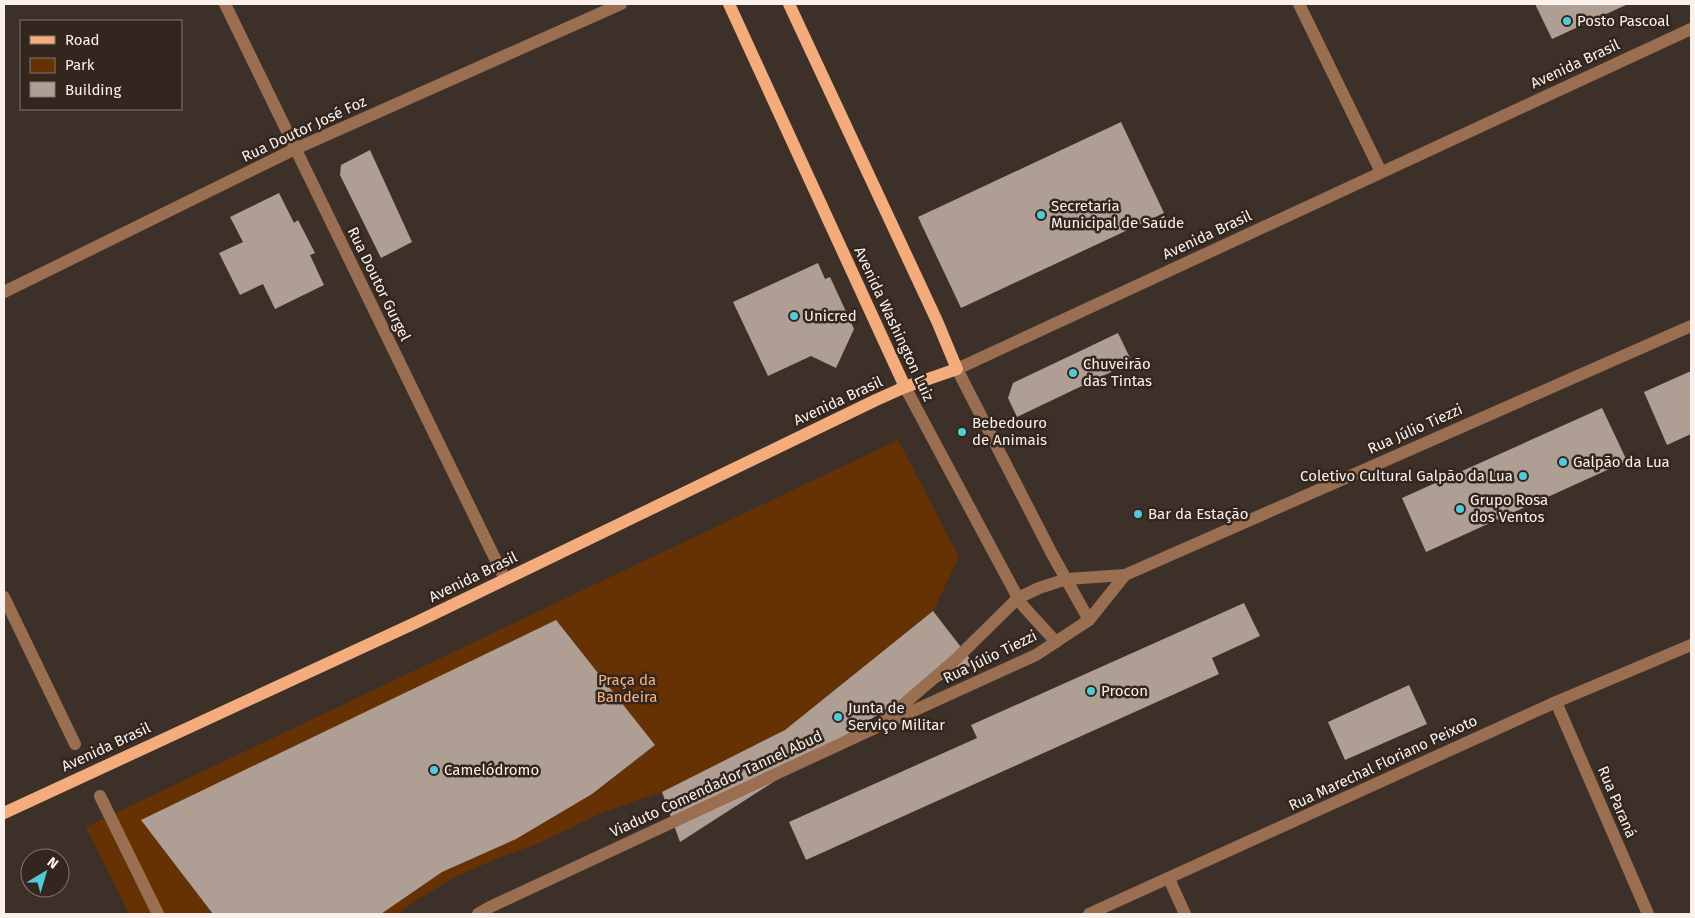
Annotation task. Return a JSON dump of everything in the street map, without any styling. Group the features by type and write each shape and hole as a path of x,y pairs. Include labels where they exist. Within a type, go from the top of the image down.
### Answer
{"main road":[{"name":"Avenida Washington Luiz","path":"729,4 904,387"},
{"path":"789,4 937,321 957,369"},
{"name":"Avenida Brasil","path":"4,813 415,623 904,387 957,369"}],"street":[{"name":"Rua Doutor Gurgel","path":"225,4 506,579"},
{"name":"Rua Doutor José Foz","path":"4,292 295,149 621,4"},
{"path":"1299,4 1381,172"},
{"name":"Avenida Brasil","path":"957,369 1691,29"},
{"name":"Rua Júlio Tiezzi","path":"1018,598 1039,588 1066,579 1124,575 1691,326"},
{"path":"957,369 1089,620"},
{"name":"Avenida Washington Luiz","path":"904,387 1018,598 1056,642"},
{"name":"Rua Júlio Tiezzi","path":"877,727 1036,655 1089,620 1124,575"},
{"path":"4,597 75,744"},
{"name":"Viaduto Comendador Tannel Abud","path":"478,914 877,727 956,660 1018,598"},
{"name":"Rua Marechal Floriano Peixoto","path":"1089,914 1556,702 1691,645"},
{"name":"Rua Paraná","path":"1556,702 1648,914"},
{"path":"100,796 158,914"},
{"path":"1169,879 1185,914"}],"green space":[{"name":"Praça da Bandeira","path":"898,440 959,557 933,611 785,730 662,792 603,812 535,845 503,856 457,876 415,901 398,914 129,914 86,827"}],"building":[{"name":"Posto Pascoal","path":"1535,4 1628,4 1552,39"},
{"name":"Secretaria Municipal de Saúde","path":"1121,122 1164,213 961,308 918,217"},
{"path":"370,150 412,242 381,258 340,175 341,165"},
{"path":"279,193 294,223 298,220 315,253 310,255 324,285 275,309 263,284 240,295 219,253 243,242 230,217"},
{"name":"Unicred","path":"818,263 825,279 830,277 854,329 836,368 811,356 768,376 733,302"},
{"name":"Chuveirão das Tintas","path":"1118,333 1132,362 1017,417 1008,398 1013,383"},
{"path":"1691,371 1691,434 1667,445 1644,392"},
{"name":"Coletivo Cultural Galpão da Lua","path":"1602,408 1627,461 1426,552 1402,498"},
{"path":"1244,603 1260,636 1212,658 1219,674 806,860 789,822 977,738 971,725"},
{"name":"Junta de Serviço Militar","path":"933,611 974,664 896,703 680,842 662,792 785,730"},
{"name":"Camelódromo","path":"556,620 655,745 592,794 516,839 442,872 381,914 213,914 141,820"},
{"path":"1409,685 1427,724 1345,760 1328,722"}],"place":[{"name":"Posto Pascoal","path":"1567,21"},
{"name":"Secretaria Municipal de Saúde","path":"1041,215"},
{"name":"Unicred","path":"794,316"},
{"name":"Chuveirão das Tintas","path":"1073,373"},
{"name":"Bebedouro de Animais","path":"962,432"},
{"name":"Galpão da Lua","path":"1563,462"},
{"name":"Coletivo Cultural Galpão da Lua","path":"1523,476"},
{"name":"Grupo Rosa dos Ventos","path":"1460,509"},
{"name":"Bar da Estação","path":"1138,514"},
{"name":"Procon","path":"1091,691"},
{"name":"Junta de Serviço Militar","path":"838,717"},
{"name":"Camelódromo","path":"434,770"}]}
